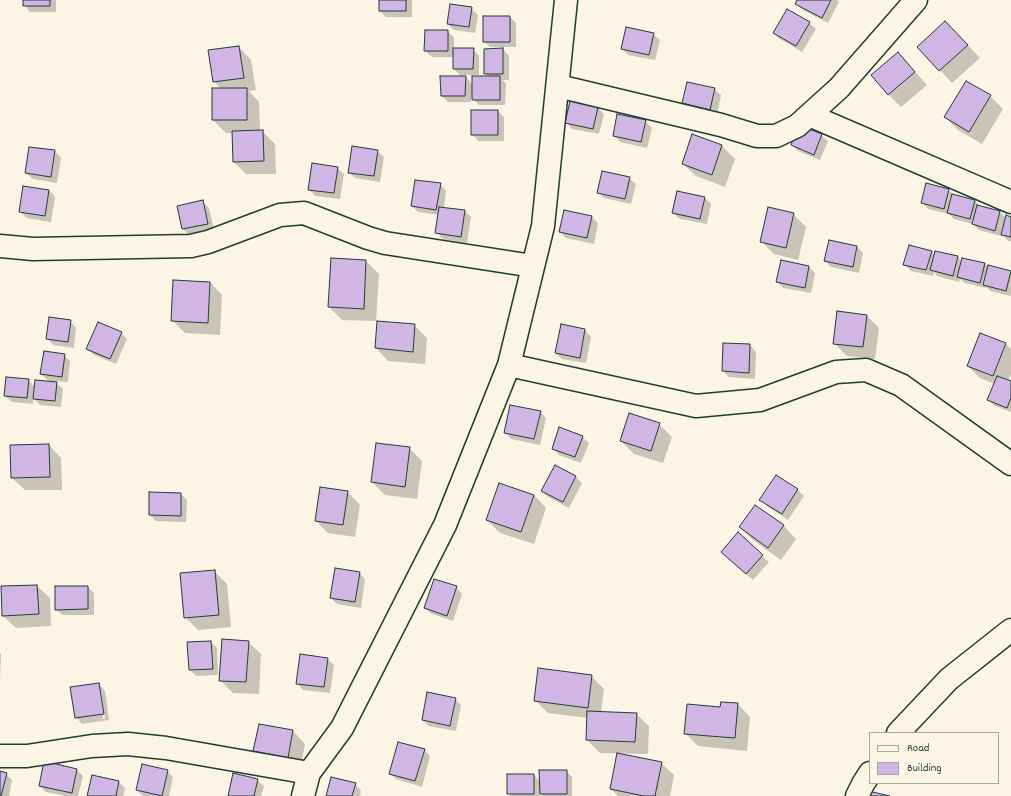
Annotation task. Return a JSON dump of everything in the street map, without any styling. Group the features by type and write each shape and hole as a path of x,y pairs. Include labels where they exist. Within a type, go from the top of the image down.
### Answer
{"street":[{"path":"303,796 309,773 342,728 445,525 508,365 543,226 566,0"},
{"path":"558,86 721,125 758,136 776,136 797,126 839,88 916,0"},
{"path":"808,116 1011,202"},
{"path":"0,246 33,249 191,246 208,242 280,215 304,213 368,238 385,243 533,266"},
{"path":"508,365 696,406 760,400 836,372 866,370 900,385 1011,464"},
{"path":"899,732 949,679 1011,630"},
{"path":"0,756 27,756 92,746 128,744 166,748 309,773"},
{"path":"857,796 869,775"}],"building":[{"path":"23,0 50,0 50,6 23,6"},
{"path":"379,0 406,0 406,11 379,11"},
{"path":"797,0 831,0 822,18 795,4"},
{"path":"450,4 472,7 469,27 447,24"},
{"path":"787,9 810,22 796,46 773,33"},
{"path":"483,16 510,16 510,42 483,42"},
{"path":"945,21 968,45 939,71 917,47"},
{"path":"626,27 654,33 649,55 621,49"},
{"path":"425,30 448,30 448,51 424,51"},
{"path":"239,46 244,78 213,82 208,50"},
{"path":"453,48 474,48 473,69 453,69"},
{"path":"503,48 503,74 484,74 484,49"},
{"path":"898,52 915,72 888,95 871,75"},
{"path":"440,76 466,76 465,96 441,96"},
{"path":"472,76 500,76 500,100 472,100"},
{"path":"966,81 991,95 969,132 944,117"},
{"path":"687,82 715,88 710,110 682,103"},
{"path":"212,88 247,88 247,120 212,120"},
{"path":"570,101 598,107 593,129 565,123"},
{"path":"471,110 498,110 498,135 471,135"},
{"path":"617,114 646,120 641,142 613,136"},
{"path":"799,125 822,134 814,155 791,145"},
{"path":"263,130 264,161 233,162 232,131"},
{"path":"692,134 722,145 712,175 682,164"},
{"path":"352,146 378,150 374,176 348,173"},
{"path":"29,147 55,150 51,177 25,173"},
{"path":"312,163 338,167 334,193 308,190"},
{"path":"602,171 630,177 625,199 597,193"},
{"path":"415,180 441,183 436,210 411,206"},
{"path":"926,183 949,189 944,209 921,203"},
{"path":"23,186 49,190 45,216 19,212"},
{"path":"677,191 705,197 700,219 672,213"},
{"path":"952,194 975,200 970,219 947,213"},
{"path":"203,200 208,224 182,229 177,206"},
{"path":"977,205 1000,211 995,231 972,224"},
{"path":"439,207 465,210 461,237 435,233"},
{"path":"768,207 794,213 786,248 760,242"},
{"path":"564,210 592,216 587,238 559,232"},
{"path":"1006,215 1011,217 1011,237 1001,235"},
{"path":"829,240 857,246 853,267 824,261"},
{"path":"909,245 932,251 926,270 903,265"},
{"path":"935,251 958,256 953,276 930,270"},
{"path":"331,258 366,260 364,309 328,307"},
{"path":"962,258 985,263 980,283 957,277"},
{"path":"781,260 809,266 805,288 776,282"},
{"path":"988,265 1011,271 1006,291 983,285"},
{"path":"173,280 210,282 208,323 171,321"},
{"path":"837,311 867,315 863,347 833,344"},
{"path":"49,317 71,320 68,342 46,339"},
{"path":"377,321 415,324 413,352 375,348"},
{"path":"98,322 122,332 110,359 86,349"},
{"path":"561,324 585,329 580,358 555,353"},
{"path":"980,333 1006,343 993,376 967,366"},
{"path":"723,343 750,344 749,373 722,371"},
{"path":"44,351 65,354 62,377 40,374"},
{"path":"997,376 1011,381 1011,398 1007,408 987,400"},
{"path":"6,377 29,379 27,398 4,396"},
{"path":"35,380 57,382 55,401 33,399"},
{"path":"510,405 541,411 534,439 504,433"},
{"path":"629,413 660,423 651,451 620,441"},
{"path":"559,427 583,436 575,457 552,449"},
{"path":"376,443 410,447 405,487 371,482"},
{"path":"49,444 50,477 11,478 10,445"},
{"path":"555,465 576,476 563,502 541,491"},
{"path":"776,475 798,489 782,514 759,500"},
{"path":"499,483 534,495 521,532 486,520"},
{"path":"320,487 348,491 343,525 315,521"},
{"path":"149,492 181,493 181,516 149,515"},
{"path":"755,505 784,525 768,548 739,527"},
{"path":"738,532 763,555 746,574 721,552"},
{"path":"335,568 360,572 355,602 330,598"},
{"path":"215,570 219,615 184,618 180,573"},
{"path":"434,579 457,586 447,616 424,608"},
{"path":"37,585 39,614 2,616 1,586"},
{"path":"55,586 88,586 88,609 55,610"},
{"path":"222,639 249,641 246,682 219,681"},
{"path":"211,641 213,669 189,670 187,642"},
{"path":"300,654 328,658 324,687 296,684"},
{"path":"538,668 592,675 588,708 534,701"},
{"path":"99,683 104,714 75,718 70,687"},
{"path":"427,692 456,698 450,726 422,720"},
{"path":"721,702 738,703 735,738 684,734 687,704 720,707"},
{"path":"587,711 637,713 635,742 586,740"},
{"path":"259,724 293,730 288,758 253,751"},
{"path":"398,742 425,749 415,781 389,774"},
{"path":"617,753 662,762 655,796 644,796 610,789"},
{"path":"44,761 77,769 72,793 39,786"},
{"path":"142,764 168,770 162,796 136,790"},
{"path":"539,770 567,770 567,794 540,794"},
{"path":"0,771 7,773 1,796 0,796"},
{"path":"233,773 258,779 254,796 228,796"},
{"path":"507,774 534,774 534,794 507,794"},
{"path":"92,775 119,781 116,796 87,796"},
{"path":"331,777 356,783 352,796 326,796"},
{"path":"864,790 890,796 863,796"}]}
